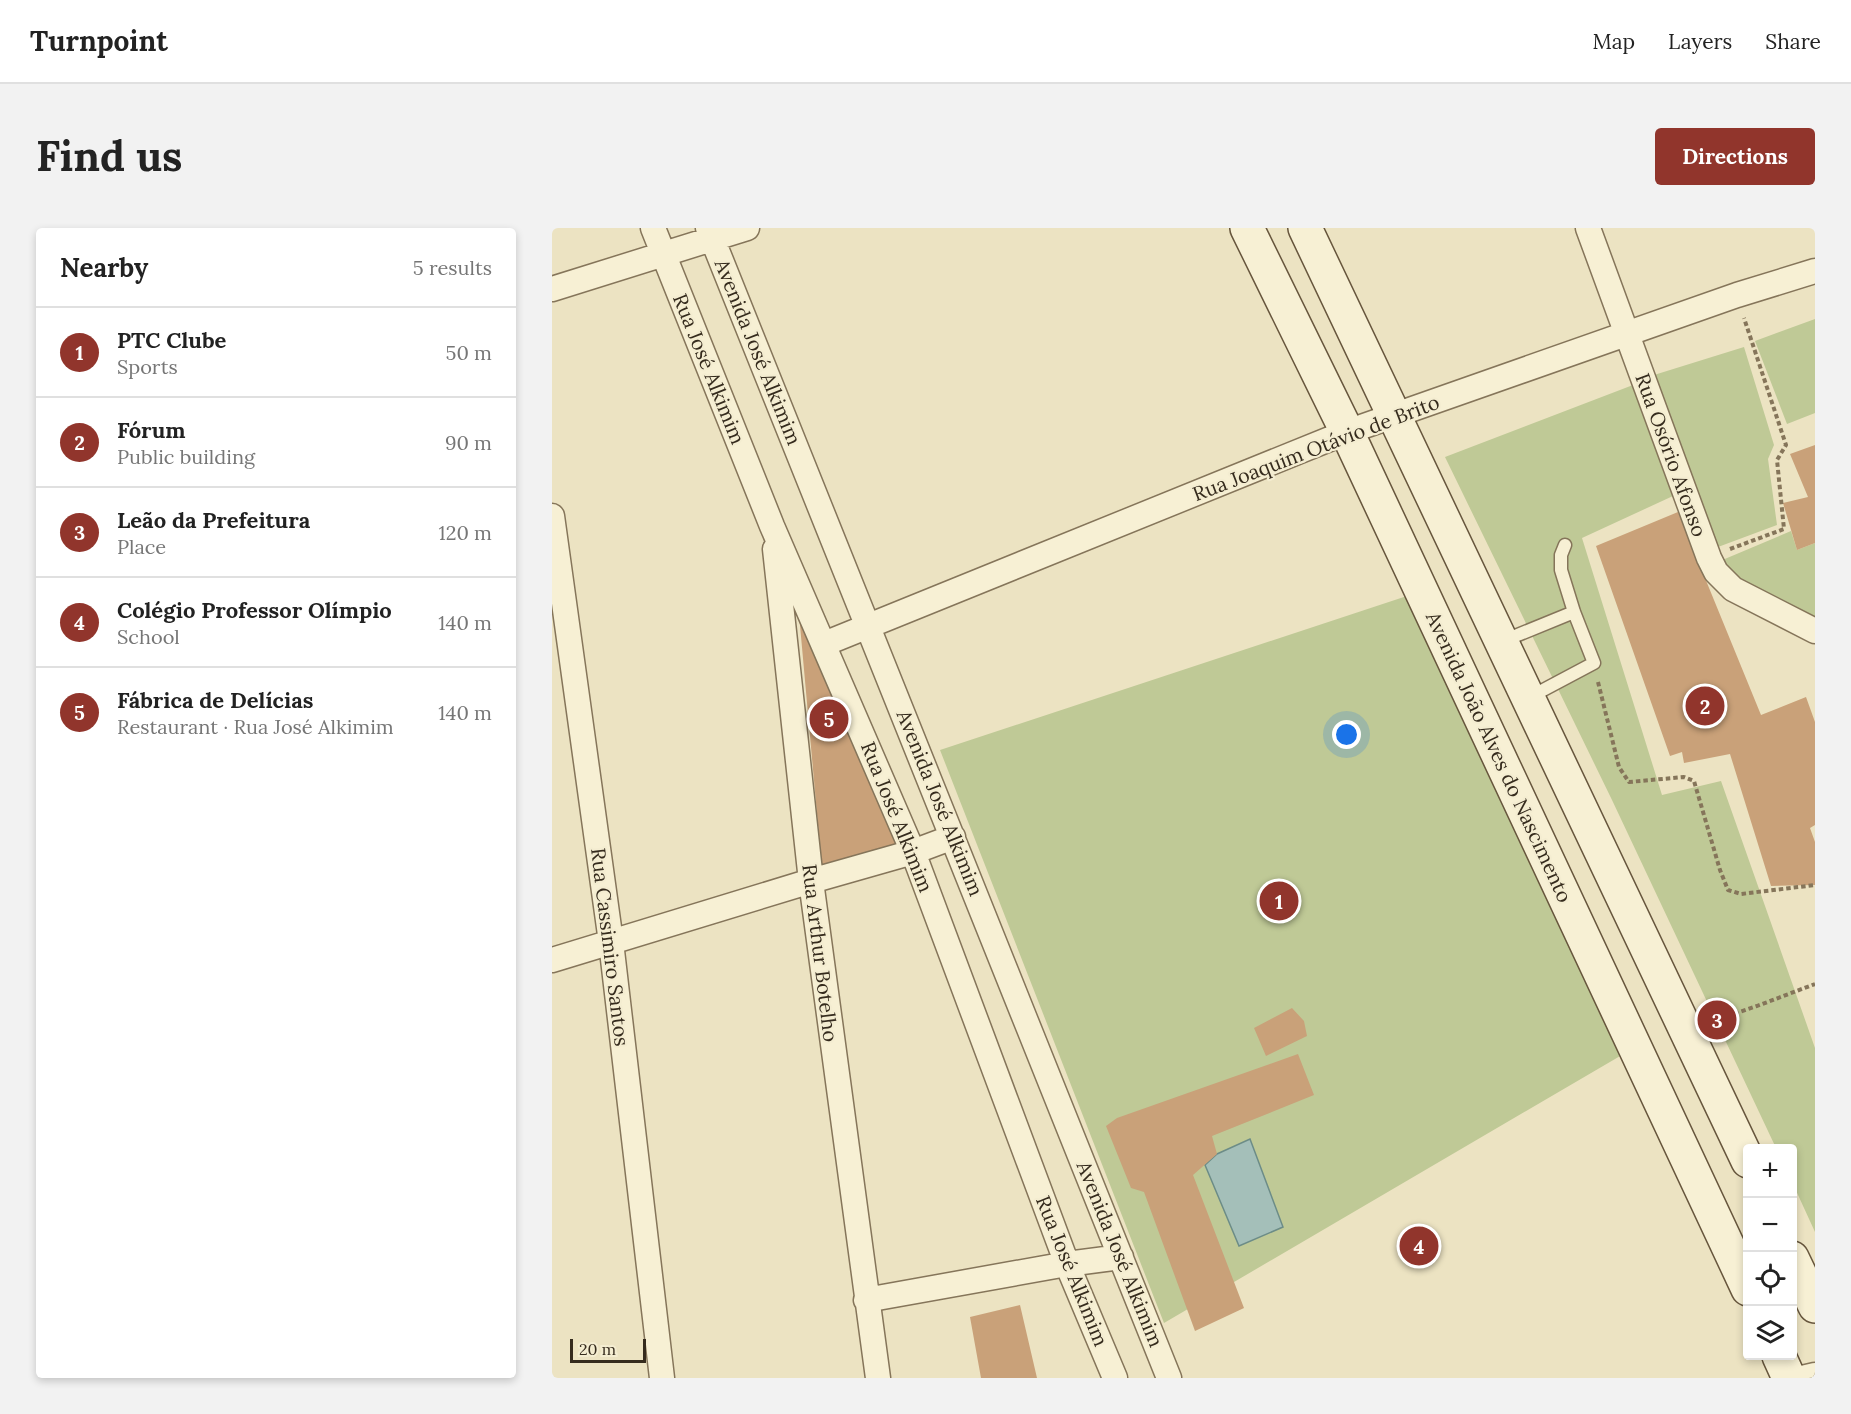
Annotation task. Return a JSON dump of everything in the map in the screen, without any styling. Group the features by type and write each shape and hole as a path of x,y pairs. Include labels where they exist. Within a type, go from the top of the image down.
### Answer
{"main road":[{"name":"Avenida João Alves do Nascimento","path":"1246,228 1347,432 1743,1278"},
{"path":"1305,228 1743,1150"},
{"path":"1797,1268 1815,1306"},
{"path":"1781,1360 1789,1378"}],"street":[{"name":"Rua José Alkimim","path":"653,228 772,526 913,852 1067,1264 1115,1378"},
{"path":"552,289 663,254 710,233 747,228"},
{"name":"Rua Osório Afonso","path":"1588,228 1716,572 1733,589 1815,631"},
{"name":"Avenida José Alkimim","path":"710,233 1169,1378"},
{"name":"Rua Joaquim Otávio de Brito","path":"824,644 1347,432 1626,333 1815,271"},
{"name":"Rua Cassimiro Santos","path":"552,516 611,942 662,1378"},
{"name":"Rua Arthur Botelho","path":"772,526 811,881 878,1378"},
{"path":"552,960 913,852 954,837"},
{"path":"866,1300 1067,1264 1121,1257"},
{"path":"1802,1378 1815,1375"}],"lane":[{"path":"1529,697 1594,663 1561,570 1561,555 1565,544"},
{"path":"1502,641 1574,612"}],"path":[{"path":"1709,558 1784,529 1778,460 1786,445 1737,295"},
{"path":"1594,663 1619,767 1629,782 1684,777 1694,781 1728,890 1741,894 1815,885"},
{"path":"1686,1029 1815,984"}],"green space":[{"path":"1815,319 1815,413 1787,424 1755,341"},
{"path":"1744,347 1774,445 1768,459 1777,525 1718,547 1654,375"},
{"path":"1633,385 1673,496 1582,538 1662,795 1721,781 1815,1048 1815,1232 1797,1193 1797,1144 1774,1144 1612,800 1445,457"},
{"path":"1791,531 1797,550 1815,543 1815,626 1729,580 1720,561"},
{"path":"1416,593 1627,1052 1164,1323 940,750"}],"water":[{"path":"1250,1139 1283,1227 1239,1246 1205,1165 1217,1154"}],"building":[{"path":"1815,445 1815,543 1797,550 1783,503 1808,497 1790,454"},
{"path":"1678,512 1761,715 1806,697 1815,722 1815,825 1810,828 1815,842 1815,885 1771,886 1730,754 1684,763 1682,752 1670,756 1596,546"},
{"path":"797,592 903,848 822,869"},
{"path":"1292,1008 1304,1021 1307,1036 1266,1056 1254,1028"},
{"path":"1298,1054 1314,1095 1212,1136 1217,1154 1193,1175 1244,1308 1195,1331 1144,1192 1131,1188 1106,1126 1117,1118"},
{"path":"1020,1305 1037,1378 981,1378 970,1317"}],"place":[{"name":"Fórum","path":"1705,706"},
{"name":"Fábrica de Delícias","path":"829,719"},
{"name":"PTC Clube","path":"1279,901"},
{"name":"Leão da Prefeitura","path":"1717,1020"},
{"name":"Colégio Professor Olímpio","path":"1419,1246"}]}
